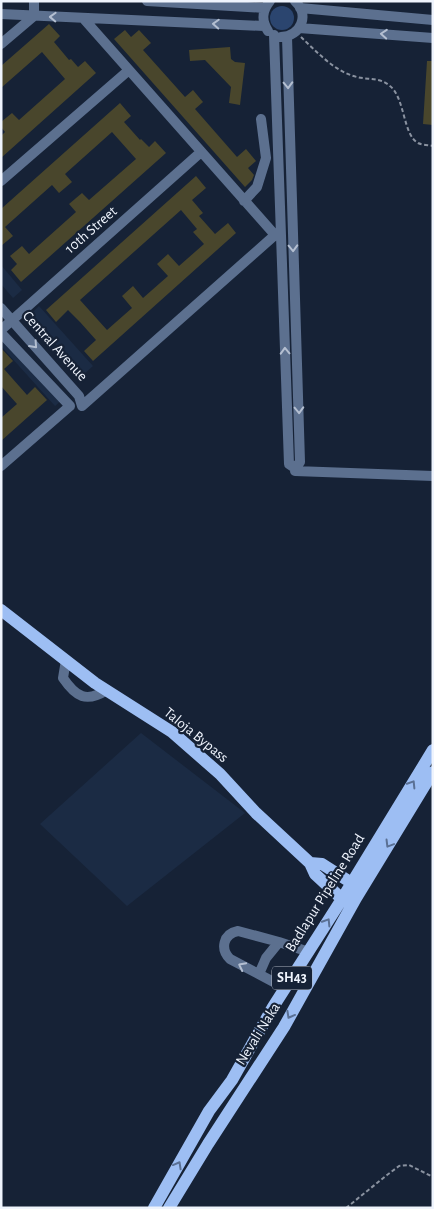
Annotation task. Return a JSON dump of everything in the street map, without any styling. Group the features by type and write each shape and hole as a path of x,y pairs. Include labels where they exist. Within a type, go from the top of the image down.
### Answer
{"main road":[{"name":"Taloja Bypass","path":"1,610 107,690 172,732 220,774 256,813 310,863 315,874 347,902"},
{"name":"Badlapur Pipeline Road","path":"154,1208 209,1111 232,1080 273,1007 308,952 347,902 433,750"},
{"name":"SH43","path":"356,887 433,772"},
{"path":"310,863 322,864 356,887"},
{"name":"Nevali Naka","path":"169,1208 284,1027 347,902"},
{"path":"232,1080 245,1086"}],"street":[{"path":"1,44 34,16 34,1"},
{"path":"147,1 267,5 263,19 264,26 268,31 280,37 294,32 433,38"},
{"path":"298,5 433,20"},
{"path":"295,468 300,462 294,32 302,22 302,14 298,5"},
{"path":"1,14 264,26"},
{"path":"1,466 70,406 82,406 274,235 83,18"},
{"path":"274,35 289,464 295,468 295,471 433,476"},
{"path":"1,181 129,70"},
{"path":"244,201 257,187 266,158 262,120"},
{"name":"10th Street","path":"1,331 201,152"},
{"name":"Central Avenue","path":"1,308 79,396 82,406"},
{"name":"Central Avenue","path":"1,331 70,406"},
{"path":"66,660 63,678 75,693 85,697 97,696 107,690"},
{"path":"286,988 226,956 224,948 226,939 232,932 238,931 308,952"},
{"path":"259,974 266,958 279,942"}],"path":[{"path":"294,32 326,60 345,73 357,77 381,80 390,86 398,99 413,139 418,144 433,146"},
{"path":"346,1208 399,1166 409,1165 433,1176"}],"shaded area":[{"path":"282,6 291,9 294,18 291,27 282,30 273,27 270,18 273,9"},
{"path":"1,265 22,290 13,298 1,284"},
{"path":"39,306 93,366 83,375 30,315"},
{"path":"1,337 65,397 55,406 1,346"},
{"path":"141,733 245,813 127,906 40,824"}],"building":[{"path":"49,24 60,36 54,42 69,60 71,59 78,67 85,61 96,73 1,158 1,136 5,132 1,127 1,122 12,113 19,120 65,79 42,52 1,88 1,66"},
{"path":"125,30 131,37 139,30 151,43 143,50 185,97 193,90 203,102 195,109 237,157 246,149 256,161 248,168 254,175 245,187 114,39"},
{"path":"230,47 231,59 235,62 245,63 240,105 229,103 231,87 205,60 190,61 189,50"},
{"path":"427,61 433,61 433,125 423,124"},
{"path":"120,103 131,116 124,122 140,140 149,147 155,141 166,153 21,282 11,270 17,264 10,256 22,246 29,254 76,212 69,204 82,193 89,200 136,159 112,132 65,174 72,182 59,193 52,185 5,227 13,236 1,246 1,209"},
{"path":"196,176 206,188 192,200 203,213 199,216 215,234 228,223 236,233 93,361 84,351 96,340 80,322 68,310 56,322 46,310","holes":["181,210 197,229 193,232 204,244 179,266 168,254 157,264 168,276 143,298 133,286 122,296 132,308 107,330 80,300"]},
{"path":"1,348 13,361 4,369 27,395 35,387 47,400 1,441 1,418 17,404 1,386"}]}
